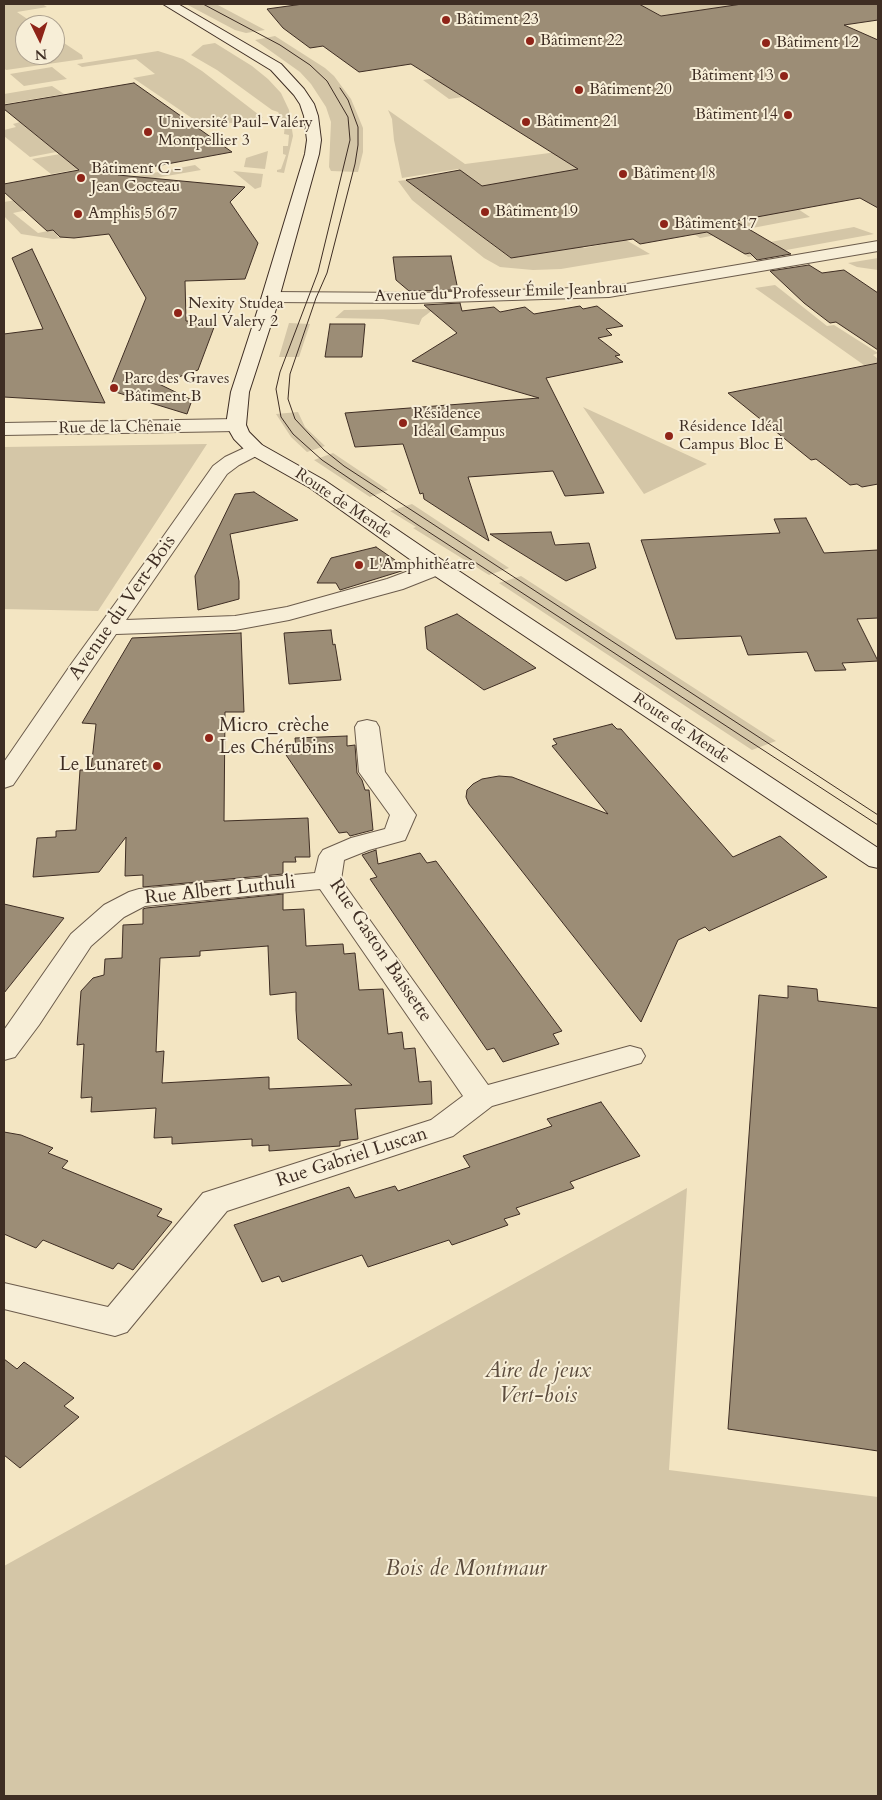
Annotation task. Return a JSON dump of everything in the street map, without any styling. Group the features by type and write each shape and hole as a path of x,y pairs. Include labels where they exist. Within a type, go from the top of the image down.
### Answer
{"street":[{"path":"169,4 276,67 288,78 307,104 313,128 312,154 271,297 243,380 237,408 236,426"},
{"name":"Avenue du Professeur Émile Jeanbrau","path":"271,297 415,298 609,292 878,246"},
{"name":"Rue de la Chênaie","path":"4,429 236,426"},
{"name":"Route de Mende","path":"236,426 241,435 255,449 317,484 438,567 878,860"},
{"name":"Avenue du Vert-Bois","path":"4,780 220,470 232,461 255,449"},
{"path":"109,627 235,623 289,613 395,584 438,567"},
{"name":"Rue Gaston Baissette","path":"367,727 372,772 403,816 396,834 360,844 332,856 327,880 481,1098"},
{"name":"Rue Albert Luthuli","path":"4,1050 81,940 114,911 139,898 327,880"},
{"name":"Rue Gabriel Luscan","path":"4,1296 115,1322 215,1202 442,1128 481,1098 630,1056"}],"green space":[{"path":"4,4 42,4 47,7 17,12 21,15 15,15 15,65 41,65 6,70 4,68"},
{"path":"186,4 216,4 265,30 246,33 235,30"},
{"path":"639,4 742,4 675,14 674,22"},
{"path":"275,36 325,68 334,76 351,99 363,128 363,152 358,172 331,171 329,167 331,122 326,107 311,84 300,72 255,40"},
{"path":"215,43 252,66 281,93 289,110 293,136 284,173 277,172 277,170 281,169 286,155 283,154 283,146 288,146 289,135 284,134 285,124 278,112 272,110 217,70 191,55 203,45"},
{"path":"65,44 82,55 83,59 65,62"},
{"path":"158,51 183,59 202,71 263,118 205,127 133,78 155,74 136,59 82,67 77,64"},
{"path":"549,60 699,148 514,181 798,209 810,217 700,238 686,229 564,233 584,248 626,240 650,254 561,269 533,270 500,267 484,258 412,200 398,181 406,180 510,258 569,249 458,169 402,178 394,140 392,119 388,110 465,164 588,148 463,97 449,99 423,80"},
{"path":"52,67 67,79 24,86 10,74"},
{"path":"52,86 64,94 4,104 4,94"},
{"path":"20,122 53,149 73,145 77,148 30,157 4,136 4,130 16,127 13,124"},
{"path":"268,151 265,169 244,167 246,158"},
{"path":"60,154 74,166 140,155 161,154 51,174 32,159"},
{"path":"195,165 201,170 115,185 111,181"},
{"path":"233,171 263,174 261,187 255,189"},
{"path":"45,195 56,204 13,213 38,233 103,220 56,233 58,237 64,238 53,239 21,234 4,216 4,202"},
{"path":"854,227 874,234 748,257 745,254 779,247 770,242"},
{"path":"878,258 878,270 857,267 848,263"},
{"path":"775,285 827,326 834,325 878,353 873,355 878,359 878,375 755,288"},
{"path":"434,309 422,318 419,325 383,319 335,318 344,310"},
{"path":"289,323 310,324 299,357 279,357"},
{"path":"583,407 707,464 644,494"},
{"path":"298,412 305,427 325,446 307,452 291,437 276,414"},
{"path":"207,444 98,611 4,609 4,447"},
{"path":"333,453 388,490 370,497 314,460"},
{"path":"412,504 509,568 489,575 413,528 416,527 390,511"},
{"path":"521,576 776,741 752,750 499,583"},
{"name":"Bois de Montmaur","path":"687,1188 669,1470 878,1497 878,1796 4,1796 4,1566"}],"building":[{"path":"303,4 639,4 661,16 742,4 878,4 878,20 844,25 878,40 878,208 860,198 735,221 791,254 757,260 750,253 745,254 707,232 640,244 633,239 511,258 406,180 460,170 482,186 578,169 411,64 359,72 323,46 310,48 283,28 267,9"},
{"path":"134,83 232,152 118,173 118,175 245,187 230,202 258,243 245,279 185,281 186,321 216,322 198,370 159,384 192,400 187,414 109,390 146,298 109,234 74,238 60,237 53,230 47,231 4,192 4,184 79,170 4,109 4,105"},
{"path":"32,249 105,403 4,397 4,334 43,329 12,258"},
{"path":"451,256 458,290 409,291 396,280 393,257"},
{"path":"809,265 822,273 844,270 878,293 878,350 836,322 830,323 804,303 770,271"},
{"path":"460,303 462,311 494,307 500,312 525,307 534,314 580,306 583,309 597,306 623,326 606,329 612,335 598,338 620,355 615,356 623,362 546,378 604,493 565,496 553,471 468,477 489,541 424,499 423,493 420,494 403,444 355,447 345,413 539,398 412,361 457,333 424,305"},
{"path":"330,324 365,324 362,357 325,357"},
{"path":"878,363 878,484 862,487 857,484 850,485 816,459 811,460 728,393"},
{"path":"254,492 298,520 230,534 239,581 239,599 198,610 195,576 235,494"},
{"path":"806,518 824,553 878,550 878,618 857,619 878,661 842,663 846,670 815,671 807,652 748,655 741,636 676,639 641,540 780,533 774,519"},
{"path":"551,532 555,545 589,543 596,568 566,581 490,534"},
{"name":"L'Amphithéatre","path":"376,547 408,569 340,590 336,583 317,583 331,558"},
{"path":"457,614 536,668 484,690 427,649 425,627"},
{"path":"331,630 341,680 289,684 284,633"},
{"path":"241,633 244,712 225,712 224,821 308,818 310,857 295,857 296,862 283,862 283,874 143,887 143,875 125,876 126,837 99,872 33,877 37,838 56,837 56,831 76,830 80,770 91,770 96,724 82,723 132,638"},
{"path":"612,724 617,729 621,729 733,857 780,836 827,877 709,931 705,927 678,940 641,1022 469,804 466,797 467,790 482,779 499,776 512,777 608,814 552,746 557,744 553,739"},
{"path":"347,736 347,746 355,745 357,773 362,780 365,790 369,790 373,830 350,836 347,832 339,833 282,749 296,748 295,738"},
{"path":"376,850 378,864 420,853 427,863 436,861 562,1031 553,1034 559,1044 503,1062 494,1048 487,1050 370,879 377,877 362,855"},
{"path":"283,894 283,910 304,909 306,946 343,944 344,954 355,953 359,990 383,989 388,1034 402,1032 404,1049 415,1048 419,1082 431,1081 432,1104 355,1109 358,1139 340,1141 340,1146 269,1151 269,1145 252,1146 252,1139 172,1144 172,1137 154,1138 156,1108 91,1112 92,1097 81,1098 84,1044 77,1045 81,991 93,978 104,975 105,959 122,958 123,925 143,924 143,909","holes":["268,946 270,995 296,992 298,1039 352,1085 269,1089 269,1077 162,1083 164,1051 156,1052 160,958 200,956 200,951"]},
{"path":"4,904 64,918 4,993"},
{"path":"788,986 817,989 818,1001 878,1008 878,1451 728,1429 759,995 788,998"},
{"path":"601,1102 640,1156 570,1182 574,1188 516,1208 520,1214 504,1219 508,1225 452,1245 449,1240 368,1267 362,1255 282,1282 279,1276 262,1282 234,1225 349,1187 355,1198 395,1186 398,1191 470,1167 463,1156 552,1126 547,1119"},
{"path":"4,1132 21,1135 53,1148 48,1153 68,1161 62,1168 162,1209 157,1216 172,1222 133,1270 118,1263 113,1269 43,1240 36,1248 4,1234"},
{"path":"4,1359 17,1369 24,1362 74,1398 64,1406 79,1417 20,1468 4,1455"}],"tram line":[{"path":"203,4 280,45 310,65 327,81 348,117 350,140 318,272 280,372 276,389 281,417 293,434 322,460 418,525 878,825"},
{"path":"340,88 348,100 358,127 358,145 355,164 327,273 316,298 290,374 288,399 295,419 324,450 344,466 878,815"}],"place":[{"name":"Bâtiment 23","path":"446,20"},
{"name":"Bâtiment 22","path":"530,41"},
{"name":"Bâtiment 12","path":"766,43"},
{"name":"Bâtiment 13","path":"784,76"},
{"name":"Bâtiment 20","path":"579,90"},
{"name":"Bâtiment 14","path":"788,115"},
{"name":"Bâtiment 21","path":"526,122"},
{"name":"Université Paul-Valéry Montpellier 3","path":"148,132"},
{"name":"Bâtiment 18","path":"623,174"},
{"name":"Bâtiment C - Jean Cocteau","path":"81,178"},
{"name":"Bâtiment 19","path":"485,212"},
{"name":"Amphis 5 6 7","path":"78,214"},
{"name":"Bâtiment 17","path":"664,224"},
{"name":"Nexity Studea Paul Valery 2","path":"178,313"},
{"name":"Parc des Graves Bâtiment B","path":"114,388"},
{"name":"Résidence Idéal Campus","path":"403,423"},
{"name":"Résidence Idéal Campus Bloc E","path":"669,436"},
{"name":"L'Amphithéatre","path":"359,565"},
{"name":"Micro_crèche Les Chérubins","path":"209,738"},
{"name":"Le Lunaret","path":"157,766"}],"park label":[{"name":"Aire de jeux Vert-bois","path":"538,1384"}]}
